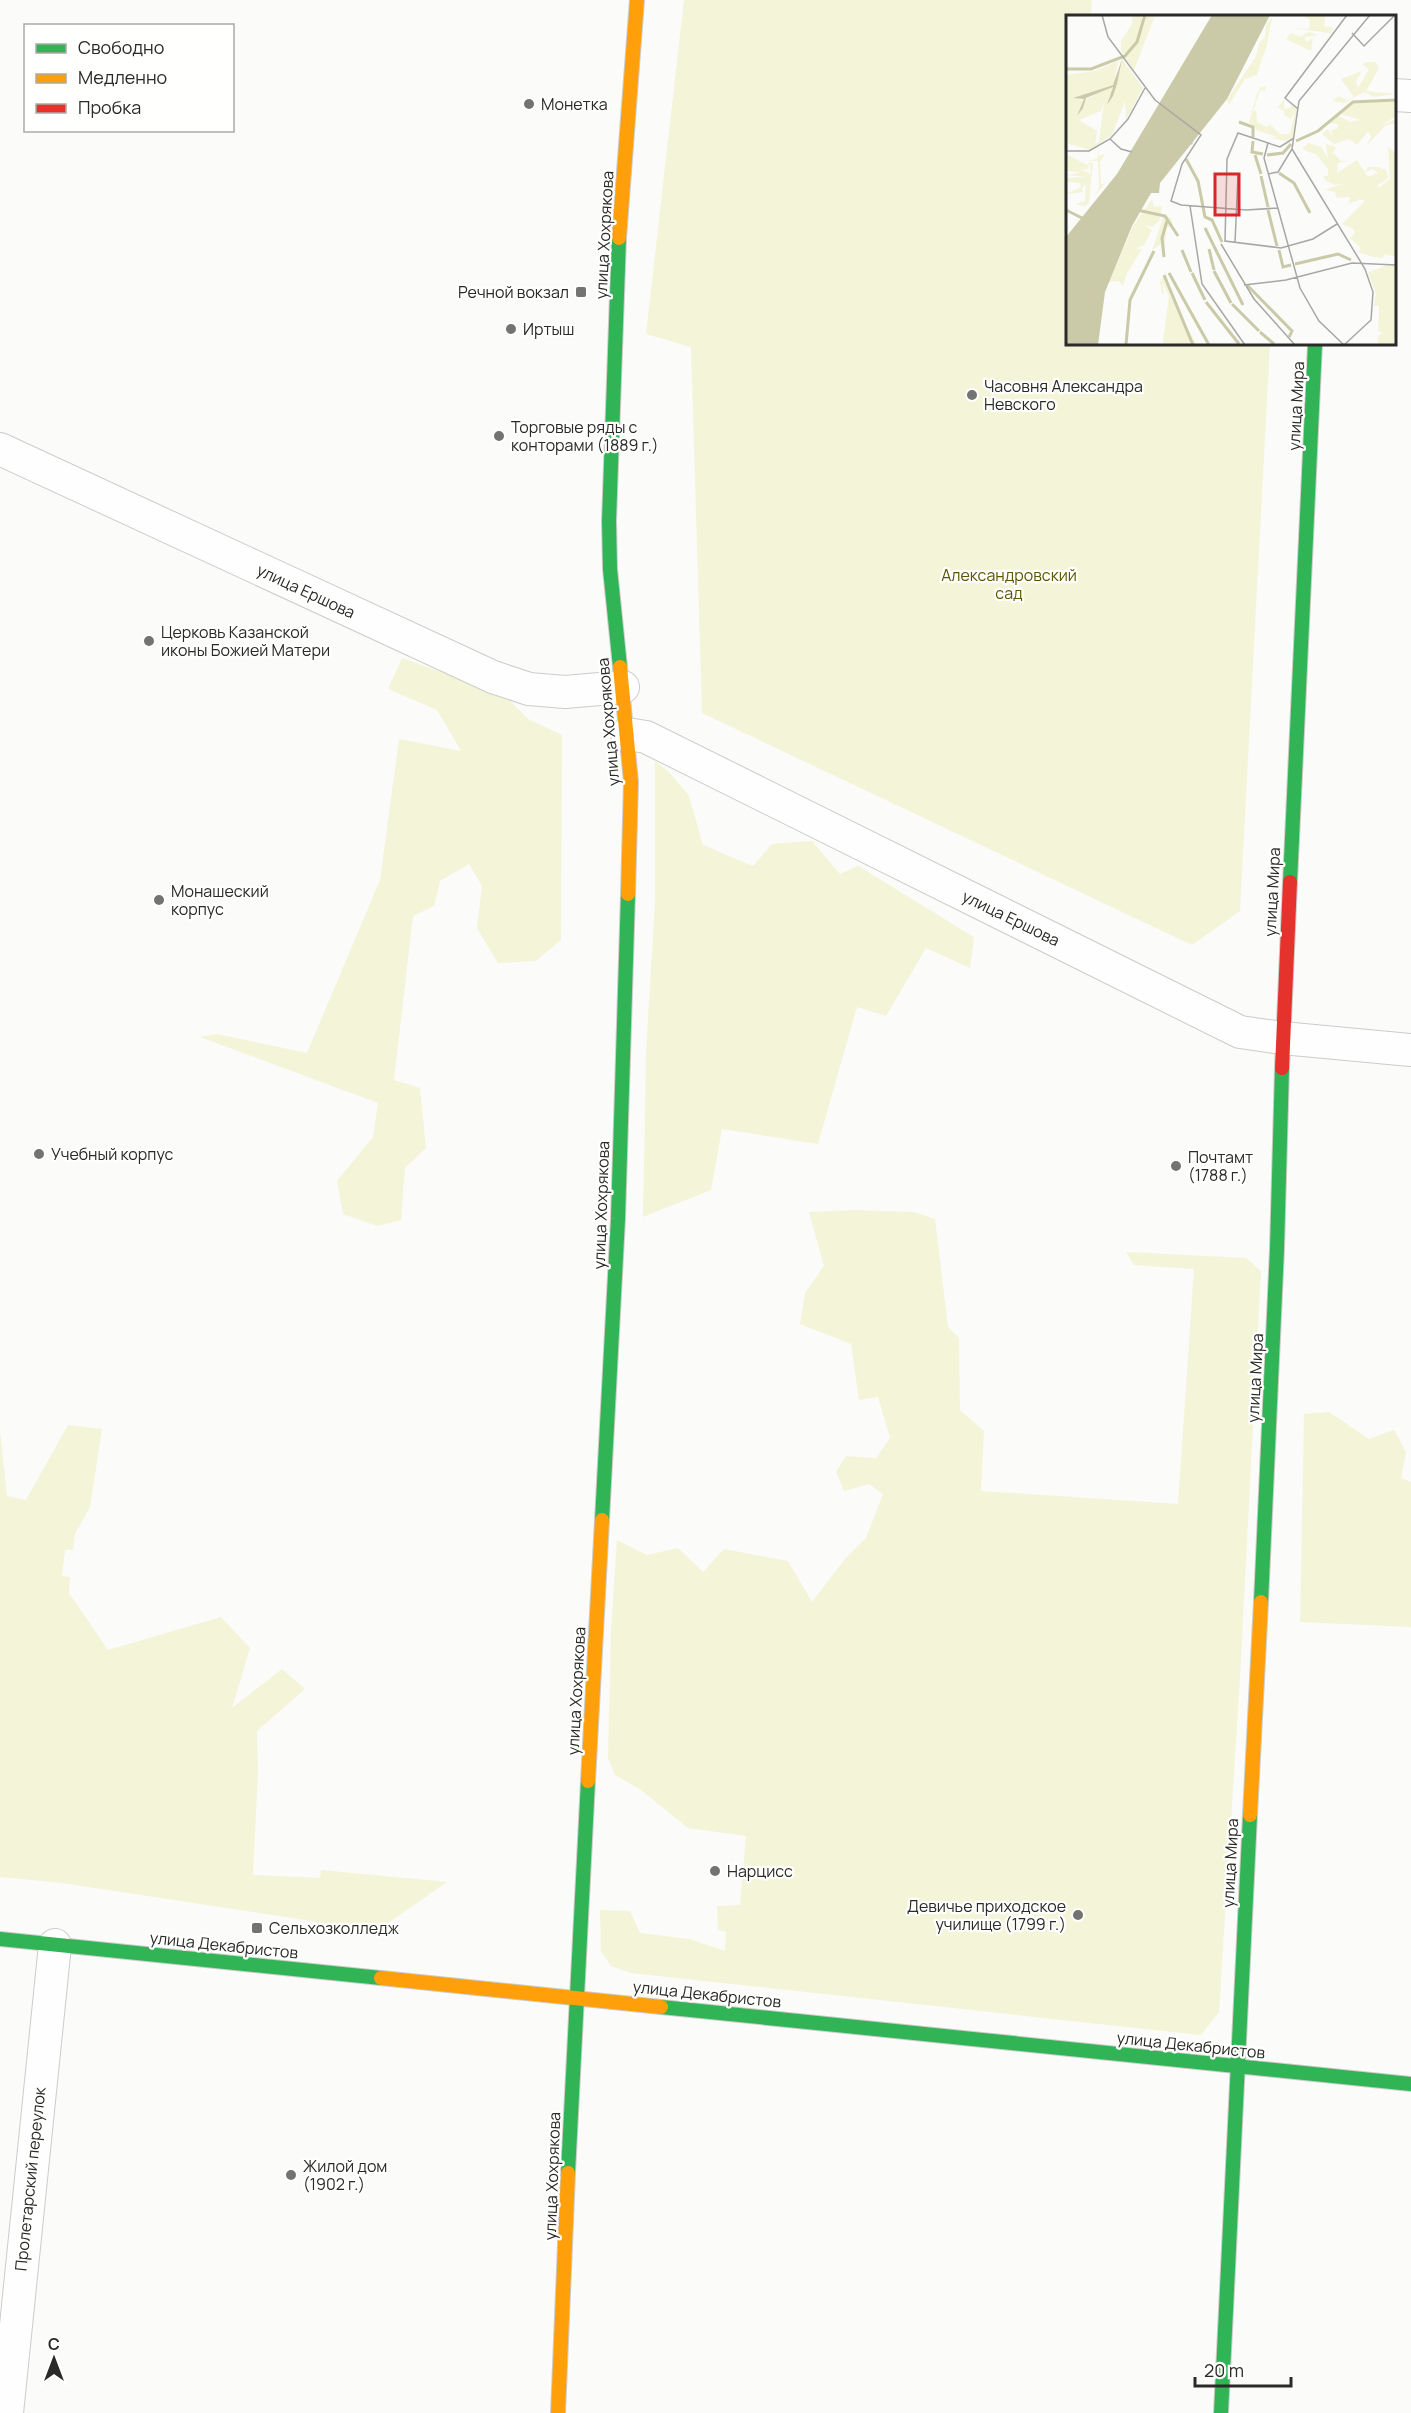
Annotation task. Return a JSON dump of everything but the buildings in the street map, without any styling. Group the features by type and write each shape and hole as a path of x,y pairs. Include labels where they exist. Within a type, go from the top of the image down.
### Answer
{"street":[{"name":"улица Хохрякова","path":"558,2413 576,1997 618,1219 631,811 623,687 610,569 609,498 621,207 629,77 637,0"},
{"path":"1396,95 1411,96"},
{"name":"улица Мира","path":"1221,2413 1236,2066 1264,1543 1277,1249 1282,1038 1315,345"},
{"name":"улица Ершова","path":"0,449 493,677 529,689 565,692 623,687"},
{"name":"улица Ершова","path":"627,734 646,737 1240,1032 1411,1050"},
{"name":"улица Декабристов","path":"0,1939 1411,2084"},
{"name":"Пролетарский переулок","path":"7,2413 55,1945"}],"green space":[{"name":"Александровский сад","path":"684,0 1092,0 1091,15 1066,15 1066,345 1270,345 1240,911 1192,945 702,713 691,347 646,334"},
{"path":"402,658 503,694 528,719 562,735 561,940 536,961 498,963 477,928 482,886 469,864 440,881 434,906 413,916 394,1080 420,1088 426,1148 405,1168 401,1220 377,1226 343,1214 337,1181 373,1137 378,1103 200,1037 217,1034 307,1053 380,880 399,739 461,751 437,710 388,689"},
{"path":"655,761 669,772 689,796 703,845 753,866 772,844 812,841 840,874 858,866 974,937 970,968 926,948 886,1016 857,1007 818,1144 722,1129 711,1190 643,1217 646,1053 655,901"},
{"path":"855,1210 914,1212 935,1219 948,1327 959,1338 960,1410 984,1431 981,1491 1178,1504 1194,1269 1134,1265 1126,1252 1246,1258 1261,1271 1240,1678 1219,2012 1201,2035 631,1973 611,1966 601,1951 600,1910 630,1911 640,1933 689,1939 725,1951 726,1932 718,1930 717,1906 740,1905 746,1836 688,1828 641,1790 615,1775 608,1758 611,1629 617,1540 647,1555 678,1548 703,1572 724,1549 788,1561 812,1602 845,1559 866,1538 883,1494 869,1484 844,1491 836,1472 846,1456 876,1458 890,1438 878,1397 859,1400 851,1344 800,1324 805,1293 824,1266 809,1212"},
{"path":"1329,1412 1369,1439 1394,1430 1406,1452 1401,1478 1411,1482 1411,1627 1300,1622 1304,1414"},
{"path":"68,1425 102,1429 90,1507 75,1534 73,1550 65,1550 62,1576 70,1577 69,1593 108,1650 221,1617 250,1648 232,1708 282,1669 305,1689 257,1731 258,1773 253,1875 320,1878 321,1870 447,1882 377,1931 62,1883 0,1877 0,1431 7,1496 26,1500"}],"traffic: fast":[{"path":"619,238 609,521 610,569 620,667"},
{"path":"1290,882 1315,345"},
{"path":"602,1520 618,1219 628,894"},
{"path":"1261,1602 1277,1249 1282,1068"},
{"path":"568,2173 588,1781"},
{"path":"1221,2413 1250,1815"},
{"path":"0,1939 381,1978"},
{"path":"661,2007 1411,2084"}],"traffic: slow":[{"path":"619,238 637,0"},
{"path":"620,667 631,782 628,894"},
{"path":"588,1781 602,1520"},
{"path":"1250,1815 1261,1602"},
{"path":"381,1978 661,2007"},
{"path":"558,2413 568,2173"}],"traffic: jam":[{"path":"1282,1068 1290,882"}],"place":[{"name":"Монетка","path":"529,104"},
{"name":"Речной вокзал","path":"581,292"},
{"name":"Иртыш","path":"511,329"},
{"name":"Часовня Александра Невского","path":"972,395"},
{"name":"Торговые ряды с конторами (1889 г.)","path":"499,436"},
{"name":"Церковь Казанской иконы Божией Матери","path":"149,641"},
{"name":"Монашеский корпус","path":"159,900"},
{"name":"Учебный корпус","path":"39,1154"},
{"name":"Почтамт (1788 г.)","path":"1176,1166"},
{"name":"Нарцисс","path":"715,1871"},
{"name":"Девичье приходское училище (1799 г.)","path":"1078,1915"},
{"name":"Сельхозколледж","path":"257,1928"},
{"name":"Жилой дом (1902 г.)","path":"291,2175"}]}
